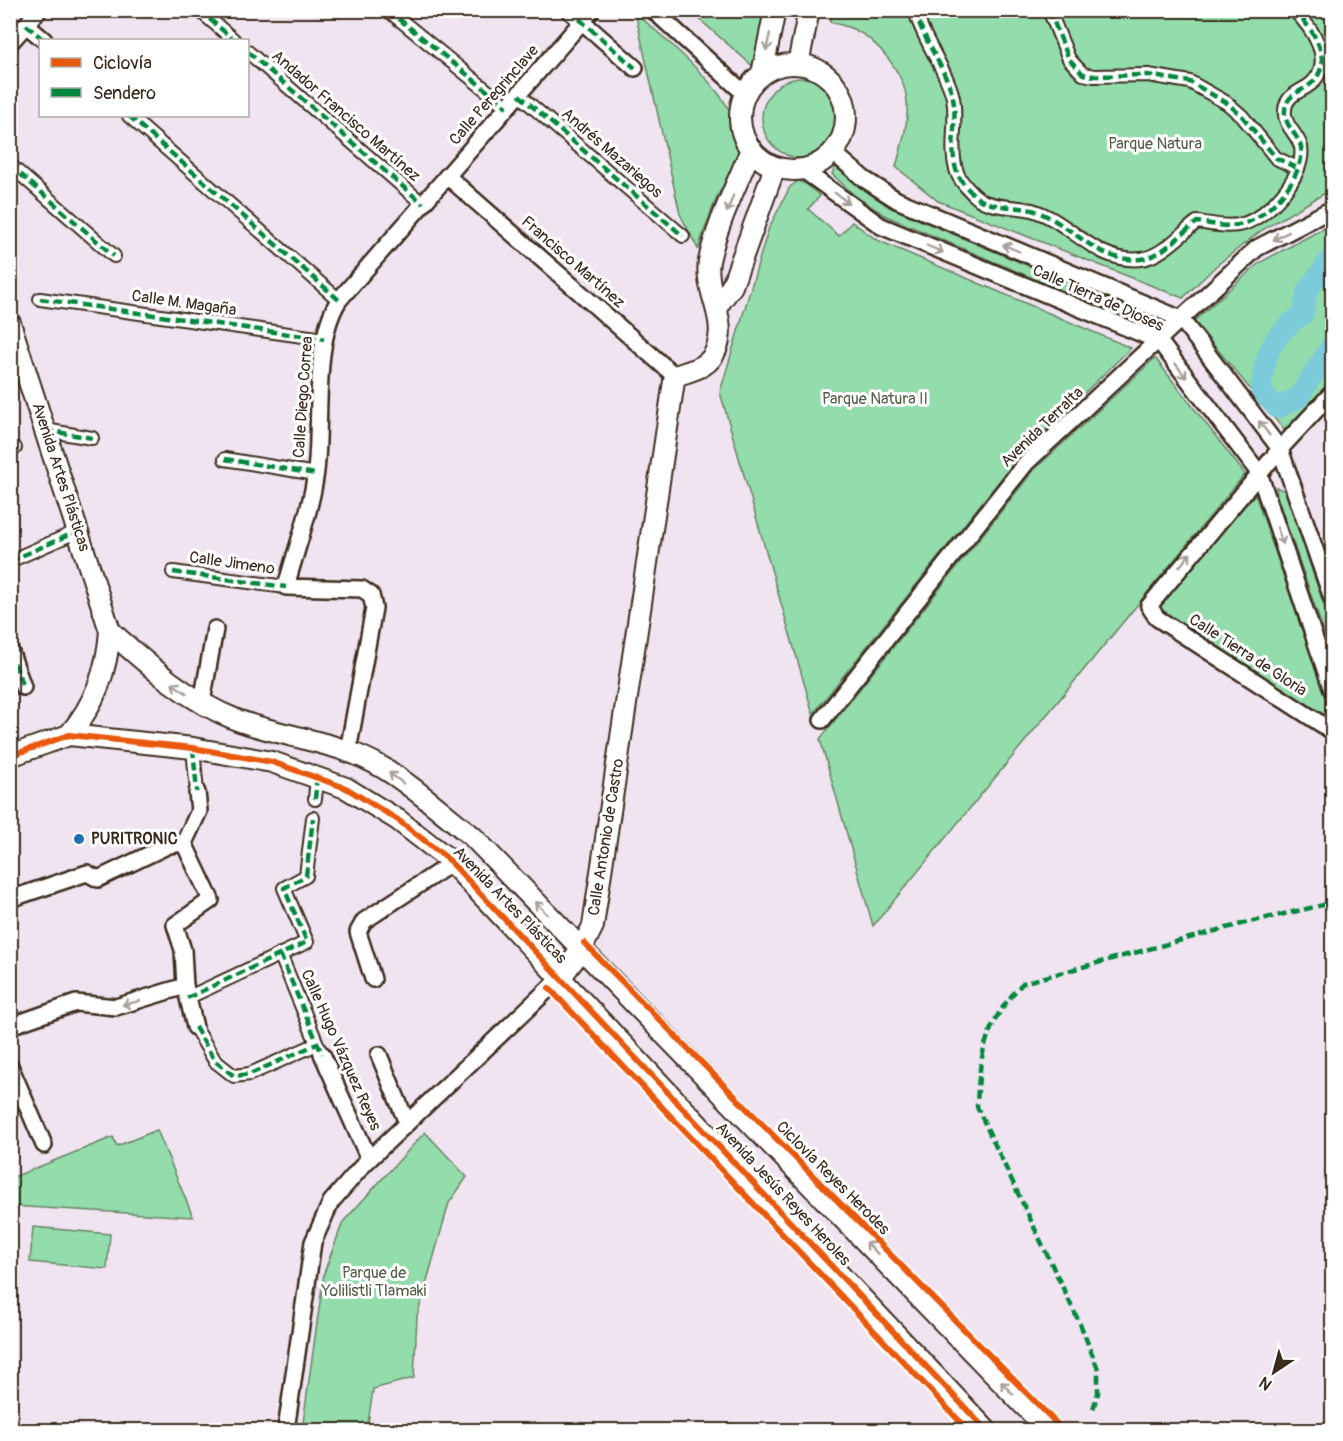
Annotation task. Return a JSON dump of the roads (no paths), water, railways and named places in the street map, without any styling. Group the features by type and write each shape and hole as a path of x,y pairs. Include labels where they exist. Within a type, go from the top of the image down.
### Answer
{"street":[{"path":"10,43 39,10"},
{"path":"199,10 233,39"},
{"path":"388,10 507,107"},
{"path":"569,10 587,16 635,69"},
{"path":"653,10 745,94"},
{"path":"762,74 775,10"},
{"path":"798,64 809,10"},
{"path":"915,10 953,98 958,174 967,187 980,200 1031,210 1054,219 1096,251 1122,259 1141,260 1152,257 1197,222 1244,224 1268,209 1287,190 1301,156 1301,145 1285,119 1285,108 1290,97 1312,83 1319,73 1321,56 1317,38 1309,25 1294,10"},
{"path":"1049,10 1069,59 1083,74 1094,76 1148,75 1190,82 1227,103 1242,116 1276,158 1297,168"},
{"name":"Calle Peregrinclave","path":"447,176 587,16"},
{"path":"26,25 43,39"},
{"name":"Andador Francisco Martínez","path":"249,53 423,204"},
{"path":"798,64 817,70 832,81 843,97 847,117 844,136 834,153 820,164 803,170 775,167 751,149 742,132 740,113 745,94 762,74 779,66 798,64"},
{"name":"Andrés Mazariegos","path":"519,95 683,236"},
{"path":"130,117 339,300"},
{"path":"675,376 701,367 711,360 719,341 718,305 708,287 709,262 751,149"},
{"name":"Calle Tierra de Dioses","path":"834,153 864,179 897,200 1181,319 1280,448 1332,598"},
{"path":"10,165 114,256"},
{"path":"718,305 732,286 775,167"},
{"name":"Calle Tierra de Dioses","path":"803,170 881,226 1159,341 1259,473 1332,690"},
{"name":"Calle Diego Correa","path":"286,587 316,474 324,339 329,316 339,300 447,176"},
{"name":"Francisco Martínez","path":"447,176 675,376"},
{"name":"Avenida Terralta","path":"822,720 1026,464 1257,248 1332,209"},
{"name":"Calle M. Magaña","path":"40,298 324,339"},
{"name":"Avenida Artes Plásticas","path":"10,323 110,631 103,676 84,717 69,735"},
{"name":"Calle Antonio de Castro","path":"286,1431 313,1242 331,1202 369,1159 561,977 581,950 593,926 675,376"},
{"path":"1259,473 1332,393"},
{"path":"45,430 92,438"},
{"path":"225,459 316,474"},
{"name":"Calle Tierra de Gloria","path":"1259,473 1149,606 1157,618 1332,731"},
{"path":"10,561 78,531"},
{"name":"Calle Jimeno","path":"173,572 286,587"},
{"path":"286,587 362,589 371,595 374,608 348,751"},
{"path":"202,702 215,629"},
{"name":"Avenida Artes Plásticas","path":"110,631 152,669 202,702 238,720 348,751 385,769 472,836 581,950"},
{"path":"10,650 23,687"},
{"path":"10,756 69,735"},
{"name":"Avenida Artes Plásticas","path":"69,735 193,748 272,762 346,788 398,820 452,863 561,977"},
{"path":"184,843 199,811 193,748"},
{"path":"315,799 317,776"},
{"path":"10,1026 76,1003 116,1007 186,992 307,942 284,888 306,876 313,818"},
{"path":"10,899 87,873 98,879 169,844 184,843"},
{"path":"184,843 211,900 175,925 183,950 186,992 195,1027 215,1061 234,1076 250,1074 319,1049"},
{"path":"373,979 358,932 364,921 452,863"},
{"name":"Avenida Jesús Reyes Heroles","path":"581,950 1048,1431"},
{"name":"Calle Hugo Vázquez Reyes","path":"280,954 319,1049 369,1159"},
{"name":"Avenida Jesús Reyes Heroles","path":"561,977 987,1431"},
{"path":"379,1055 407,1124"},
{"path":"10,1066 44,1145"}],"waterway":[{"path":"1332,257 1307,291 1303,314 1277,338 1267,356 1261,391 1277,408 1299,397 1332,344"}],"place":[{"name":"PURITRONIC","path":"79,839"}],"park label":[{"name":"Parque Natura","path":"1155,144"},
{"name":"Parque Natura II","path":"875,399"},
{"name":"Parque de Yolilistli Tlamaki","path":"374,1282"}]}
